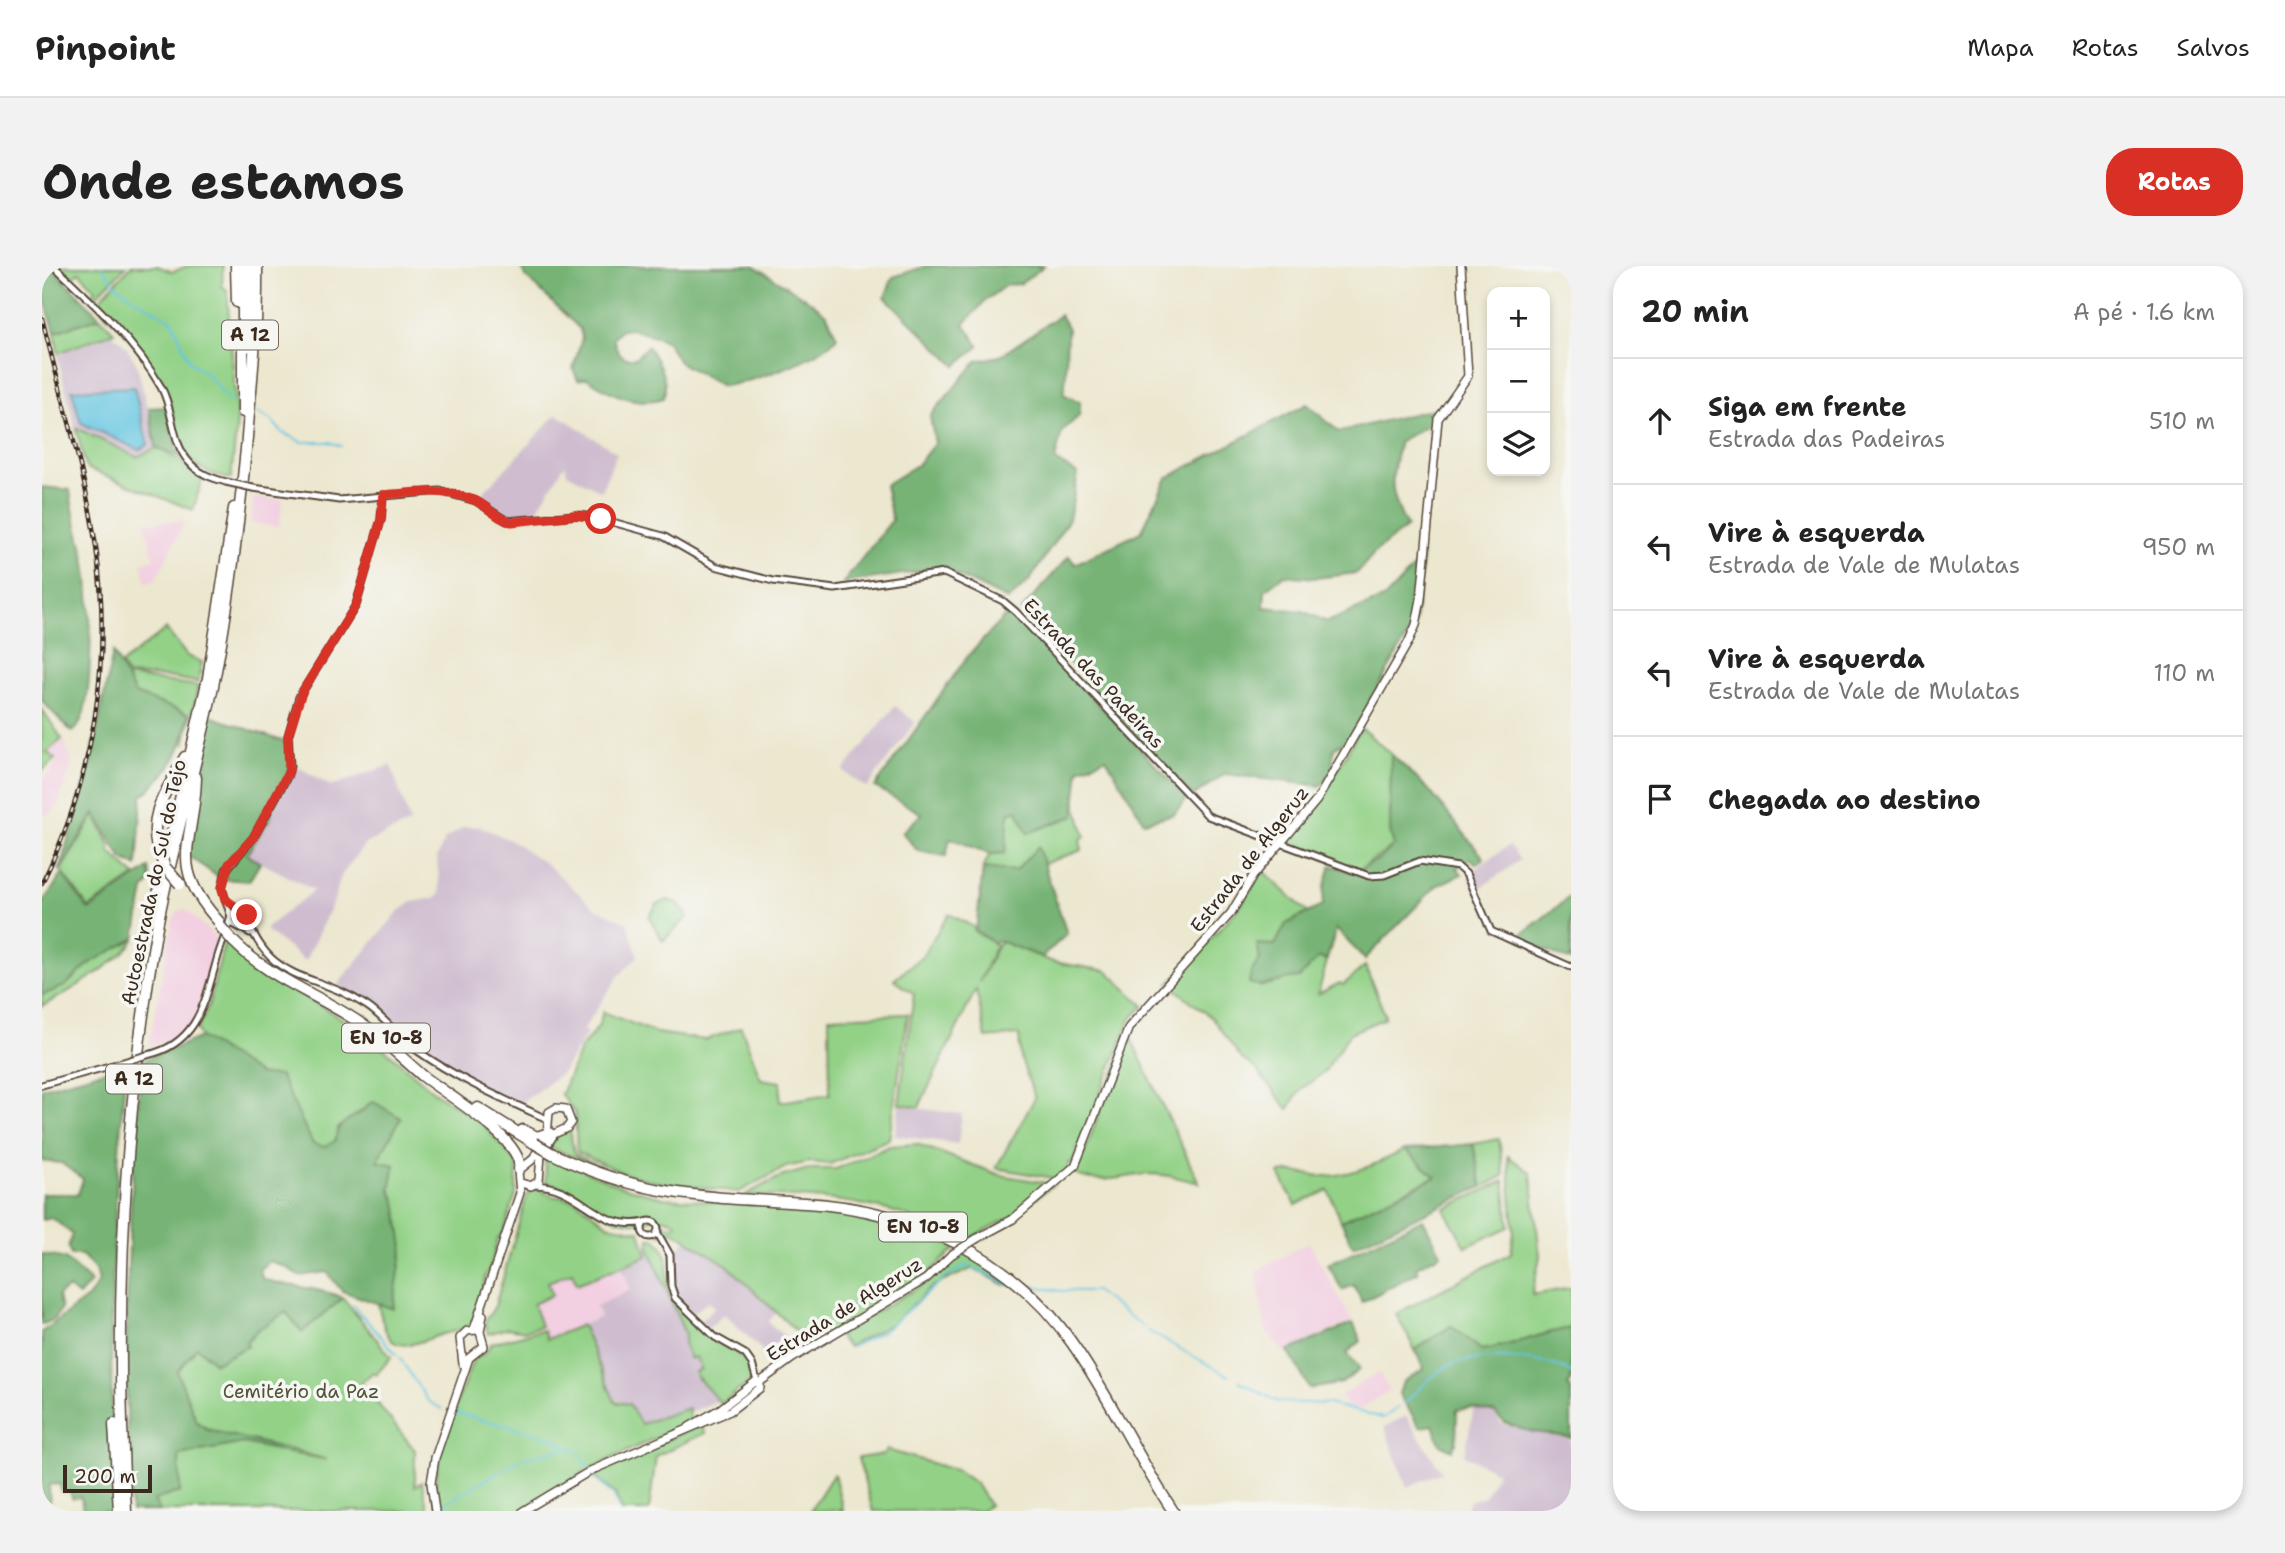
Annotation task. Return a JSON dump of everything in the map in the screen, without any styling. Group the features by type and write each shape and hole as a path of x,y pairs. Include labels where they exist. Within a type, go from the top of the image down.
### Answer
{"highway":[{"name":"Autoestrada do Sul do Tejo","path":"234,266 244,403"},
{"name":"Autoestrada do Sul do Tejo","path":"243,266 244,403"},
{"name":"Autoestrada do Sul do Tejo","path":"119,1511 113,1317 123,1126 149,937 194,737 225,582 257,266"},
{"name":"Autoestrada do Sul do Tejo","path":"126,1511 120,1410 119,1291 133,1084 157,930 213,688 238,540 261,287 257,266"},
{"name":"Autoestrada do Sul do Tejo","path":"257,266 258,325"},
{"name":"Autoestrada do Sul do Tejo","path":"256,348 257,266"},
{"path":"213,688 197,771 186,865 198,898 227,928"},
{"path":"194,737 156,807 154,828 157,848 165,867 227,928"},
{"name":"EN 10-8","path":"227,928 285,982 368,1028 425,1077 553,1154 594,1172 647,1188 718,1200 859,1209 927,1228 956,1242 1011,1278 1052,1317 1093,1375 1172,1509"},
{"path":"463,1102 534,1136 549,1123"},
{"path":"463,1102 498,1135 524,1166"}],"main road":[{"name":"Estrada de Algeruz","path":"523,1511 589,1471 728,1407 793,1358 926,1279 951,1255 1013,1219 1069,1174 1078,1160 1129,1027 1231,913 1253,876 1317,800 1416,625 1438,419 1466,382 1468,353 1461,266"},
{"path":"433,1511 428,1490 430,1463 468,1352 484,1346 477,1331 524,1166 559,1107 568,1112 569,1125 553,1135 541,1155 541,1177 520,1203 477,1331"},
{"path":"549,1123 560,1131"},
{"path":"524,1166 541,1177"},
{"path":"521,1183 532,1186"},
{"path":"468,1352 460,1344 462,1335 477,1331"}],"street":[{"name":"Estrada das Padeiras","path":"54,266 143,359 166,396 181,450 191,465 207,476 253,488 339,500 440,491 476,501 503,520 512,522 588,516 663,536 715,566 773,581 835,589 934,572 949,574 1003,601 1016,612 1208,816 1374,877 1420,861 1458,867 1466,874 1491,931 1571,967"},
{"path":"227,928 222,888 229,864 253,838 289,771 288,736 302,692 356,605 381,520 383,495"},
{"path":"225,899 245,913 256,940"},
{"path":"42,1085 177,1044 195,1025 204,1006 227,928 239,909"},
{"path":"227,928 247,920"},
{"path":"227,928 236,926 248,931 267,955 281,967 361,1002 410,1045 468,1084 549,1123"},
{"path":"541,1177 573,1195 610,1222 642,1229 646,1237 656,1234"},
{"path":"642,1229 646,1222"},
{"path":"632,1225 655,1223 656,1234 670,1255 671,1286 675,1298 715,1337 745,1354 752,1364 756,1386"}],"shaded area":[{"path":"114,334 114,338 117,337 127,348 137,365 154,436 155,447 137,456 75,426 57,355"},
{"path":"557,414 617,453 601,491 567,473 565,464 538,508 540,514 553,516 509,520 477,499"},
{"path":"254,497 283,500 279,527 250,523"},
{"path":"185,521 155,581 146,582 141,563 154,559 145,522"},
{"path":"895,706 915,722 867,788 843,771"},
{"path":"64,739 72,764 57,806 47,816 42,811 42,780 51,771 56,758 48,752"},
{"path":"391,765 410,823 365,844 341,876 334,900 305,961 265,929 314,890 246,855 272,815 269,812 292,771 300,768 331,786"},
{"path":"479,826 514,842 550,867 594,907 627,923 638,956 618,977 583,1030 587,1033 563,1072 521,1103 470,1082 416,1045 375,1007 340,988 338,984 398,912 412,902 435,898 440,894 437,857 445,839 464,827"},
{"path":"1509,845 1520,860 1475,892 1468,874"},
{"path":"185,909 218,939 200,1009 193,1024 177,1041 149,1046 172,923 178,911"},
{"path":"899,1106 962,1114 958,1144 895,1135"},
{"path":"686,1240 727,1265 777,1312 768,1322 785,1337 764,1352 724,1314 708,1329 700,1321 715,1307 708,1301 693,1314 678,1300 672,1254"},
{"path":"1309,1242 1352,1321 1283,1352 1266,1331 1256,1271"},
{"path":"648,1246 685,1332 684,1343 690,1359 696,1356 701,1370 695,1372 696,1376 717,1401 690,1412 687,1408 641,1424 629,1404 613,1399 582,1325 600,1317 596,1306 631,1290 621,1266 647,1256 644,1248"},
{"path":"621,1266 631,1290 596,1306 600,1317 547,1339 533,1306 534,1302 551,1295 548,1282 573,1272 578,1284"},
{"path":"1379,1372 1390,1391 1358,1410 1348,1407 1341,1395"},
{"path":"1474,1409 1495,1414 1501,1423 1513,1428 1571,1440 1571,1511 1464,1511 1470,1501 1485,1496 1497,1472 1464,1455"},
{"path":"1406,1416 1442,1472 1407,1487 1384,1427"}],"green space":[{"path":"42,266 50,266 100,317 55,332 43,295"},
{"path":"58,266 126,266 92,300 88,298 96,289 79,272 70,278"},
{"path":"131,266 157,266 173,272 187,266 223,266 222,286 227,290 237,422 231,479 210,473 192,461 181,443 170,400 161,380 122,329 100,306 98,301"},
{"path":"520,266 754,266 813,303 827,315 837,337 829,345 801,361 749,380 722,386 679,362 667,342 631,329 620,330 613,338 618,352 625,358 636,358 647,346 664,378 663,398 633,400 604,389 587,378 578,380 573,369 582,338 580,329 525,276"},
{"path":"926,266 1044,266 1020,284 1006,285 986,300 964,324 979,346 956,366 885,297 893,277"},
{"path":"1060,315 1068,329 1063,394 1080,402 1079,416 1062,431 1055,460 1078,474 1069,519 1030,580 1008,600 942,568 843,583 892,520 885,485 917,465 935,443 930,416 977,361 1000,356"},
{"path":"100,317 114,332 58,353 55,332"},
{"path":"1307,404 1339,432 1433,409 1433,422 1400,441 1393,485 1396,504 1407,527 1376,551 1357,573 1316,578 1284,575 1265,590 1264,607 1303,611 1327,622 1385,598 1422,558 1415,622 1350,738 1334,748 1332,770 1321,786 1225,774 1193,796 1021,611 1069,556 1075,564 1141,532 1167,478"},
{"path":"166,407 177,451 182,457 156,447 149,408"},
{"path":"76,428 137,457 156,448 176,458 203,477 193,510 86,468"},
{"path":"42,487 70,490 88,579 89,681 80,722 72,732 42,701"},
{"path":"1010,611 1187,798 1174,814 1144,822 1106,758 1079,769 1074,816 1028,833 1017,810 1009,813 1005,853 990,854 950,838 946,856 918,851 902,832 922,814 875,787 968,656"},
{"path":"166,629 187,656 202,662 198,682 127,675 121,664"},
{"path":"113,652 135,694 189,714 186,728 174,760 142,796 137,866 122,859 95,813 59,871 89,769"},
{"path":"126,676 198,686 184,745 189,714 135,694"},
{"path":"42,709 62,739 47,752 55,759 42,771"},
{"path":"210,716 291,744 292,771 270,812 272,815 247,854 260,863 249,881 221,879 187,855"},
{"path":"1361,728 1391,754 1390,830 1394,846 1358,870 1289,845 1288,842 1320,801"},
{"path":"1391,754 1428,789 1484,858 1476,864 1471,858 1457,868 1462,874 1436,886 1365,959 1336,929 1327,959 1318,958 1299,978 1268,984 1249,983 1251,972 1260,959 1257,944 1275,945 1286,924 1323,905 1324,889 1331,865 1354,873 1379,859 1394,846 1390,830"},
{"path":"1075,801 1085,836 1080,840 1082,850 1043,864 1038,848 1015,871 983,868 990,854 1005,853 1008,813 1017,810 1028,833 1073,816"},
{"path":"95,815 110,845 110,852 135,876 89,908 61,870"},
{"path":"1038,847 1067,934 1042,957 997,940 994,943 976,931 983,868 1015,871"},
{"path":"149,868 151,881 144,890 135,938 90,963 65,986 42,995 42,905 62,874 89,910"},
{"path":"1262,870 1308,913 1286,924 1275,945 1251,972 1260,987 1284,979 1299,978 1318,957 1327,961 1318,994 1340,983 1343,985 1365,966 1385,1015 1385,1018 1350,1033 1324,1072 1301,1089 1288,1109 1256,1069 1242,1059 1212,1018 1169,984 1240,907"},
{"path":"1571,896 1571,961 1517,938"},
{"path":"668,900 678,903 688,917 663,941 649,917 657,904"},
{"path":"949,914 974,927 974,931 996,945 979,982 1000,941 1053,962 1107,971 1144,1006 1130,1020 1072,1163 1069,1163 1067,1171 1058,1179 996,1168 1035,1098 1021,1059 1019,1035 986,1038 976,989 919,1107 899,1104 914,994 894,980 922,956"},
{"path":"135,938 107,966 42,1006 42,995 65,986 90,963"},
{"path":"225,940 264,974 362,1030 438,1095 481,1122 517,1163 516,1194 503,1233 497,1239 491,1268 486,1274 472,1324 411,1344 395,1343 390,1338 385,1330 378,1303 394,1308 396,1201 390,1189 395,1165 376,1161 400,1118 373,1102 337,1129 336,1141 325,1147 313,1144 279,1094 201,1037 197,1030 208,1008"},
{"path":"603,1012 656,1033 706,1040 741,1027 761,1079 781,1082 780,1102 830,1094 829,1017 908,1014 889,1139 830,1164 810,1162 786,1167 739,1192 661,1183 625,1174 577,1152 575,1113 561,1094 581,1048 598,1027"},
{"path":"1129,1034 1199,1183 1156,1174 1101,1180 1073,1173 1084,1154"},
{"path":"201,1037 260,1075 280,1076 313,1144 325,1147 335,1141 340,1126 374,1102 401,1118 377,1161 395,1165 390,1189 396,1201 403,1247 393,1309 342,1291 327,1272 299,1276 286,1267 269,1261 259,1270 263,1279 323,1291 343,1298 302,1332 286,1312 257,1330 246,1342 248,1346 215,1363 197,1347 177,1372 197,1422 208,1430 301,1452 298,1455 244,1443 179,1455 180,1492 154,1500 160,1511 131,1511 127,1398 128,1286 142,1061"},
{"path":"126,1065 112,1288 111,1399 116,1511 83,1511 81,1497 72,1498 70,1491 61,1492 60,1484 49,1485 50,1509 62,1511 42,1511 42,1332 89,1297 99,1281 96,1270 82,1255 71,1255 68,1247 72,1234 52,1218 42,1220 42,1194 78,1194 83,1179 61,1163 42,1161 42,1088"},
{"path":"570,1129 574,1154 620,1176 549,1147 557,1135"},
{"path":"1499,1139 1504,1176 1482,1187 1473,1144"},
{"path":"917,1144 1000,1175 1054,1184 1011,1217 963,1242 938,1228 885,1209 802,1197 745,1195 780,1177 809,1169 836,1169 890,1146"},
{"path":"1473,1144 1482,1187 1353,1246 1341,1221 1436,1177 1405,1150"},
{"path":"1405,1150 1436,1176 1341,1221 1328,1190 1296,1205 1279,1174 1289,1172 1327,1176 1348,1173"},
{"path":"545,1154 618,1185 664,1198 851,1210 899,1222 956,1248 923,1278 831,1333 798,1333 727,1265 673,1231 660,1235 662,1225 677,1224 665,1219 636,1222 620,1220 605,1214 573,1191 546,1182"},
{"path":"1508,1156 1531,1173 1540,1256 1532,1295 1571,1288 1571,1328 1481,1350 1451,1326 1415,1350 1396,1314 1511,1253 1514,1231"},
{"path":"1504,1181 1509,1227 1466,1247 1444,1209"},
{"path":"537,1188 552,1196 575,1200 609,1225 640,1231 647,1256 577,1284 572,1272 548,1282 552,1295 533,1304 541,1326 525,1331 508,1328 488,1334 485,1322 495,1306 527,1195"},
{"path":"1423,1219 1441,1254 1416,1267 1418,1272 1362,1302 1354,1285 1342,1290 1328,1264"},
{"path":"650,1238 656,1239 666,1255 668,1285 674,1299 706,1333 741,1356 751,1371 753,1379 721,1404 696,1376 695,1372 701,1369 696,1357 690,1359 684,1345 685,1334 648,1246"},
{"path":"964,1250 1011,1285 1005,1285 973,1268 933,1286 893,1323 848,1347 837,1335 932,1279 952,1258"},
{"path":"42,1254 65,1259 91,1282 79,1296 68,1288 58,1296 61,1309 54,1319 42,1325"},
{"name":"Cemitério da Paz","path":"343,1298 391,1357 376,1375 373,1372 361,1383 415,1450 415,1486 422,1482 428,1511 160,1511 153,1500 180,1492 178,1455 244,1443 327,1460 237,1438 205,1427 197,1422 177,1372 197,1347 215,1363 248,1346 246,1342 257,1330 286,1312 302,1332"},
{"path":"1353,1323 1361,1341 1347,1353 1360,1369 1342,1383 1310,1389 1288,1351"},
{"path":"582,1325 615,1402 629,1404 641,1424 688,1408 690,1422 589,1469 523,1511 439,1511 436,1493 440,1455 473,1360 484,1354 492,1343 543,1330 547,1339"},
{"path":"1451,1326 1481,1350 1571,1328 1571,1380 1568,1386 1571,1389 1571,1438 1519,1428 1501,1420 1495,1413 1472,1408 1457,1410 1456,1442 1452,1450 1440,1444 1433,1425 1420,1427 1399,1394 1403,1382 1424,1369 1415,1350"},
{"path":"701,1424 705,1433 656,1456 649,1511 622,1511 615,1494 592,1474"},
{"path":"887,1450 958,1471 976,1484 989,1505 981,1511 873,1511 858,1458 884,1454"},
{"path":"833,1475 843,1510 810,1511"}],"water":[{"path":"134,387 148,445 139,450 81,423 72,390"}],"waterway":[{"path":"102,266 113,281"},
{"path":"114,283 133,298 172,320 190,362 207,374 228,399 234,401"},
{"path":"256,412 271,420 283,433 302,442 330,442 341,446"},
{"path":"851,1347 884,1331 947,1276 967,1265 1013,1286"},
{"path":"1033,1286 1060,1291 1095,1291 1144,1327"},
{"path":"353,1305 397,1355"},
{"path":"1148,1331 1229,1376"},
{"path":"400,1358 403,1363"},
{"path":"1404,1404 1444,1368 1471,1360 1527,1360 1560,1367 1571,1373"},
{"path":"405,1366 428,1401 442,1409"},
{"path":"1239,1381 1278,1402 1329,1404 1383,1418 1398,1408"},
{"path":"456,1413 553,1438 565,1446"},
{"path":"523,1458 571,1447 581,1456 589,1470"},
{"path":"442,1505 520,1460"},
{"path":"591,1475 614,1496 620,1511"},
{"path":"409,1511 424,1509"}],"railway":[{"path":"42,318 91,518 96,547 102,633 100,676 86,761 75,803 42,883"}],"route":[{"path":"247,915 225,899 223,879 229,864 253,838 287,778 290,766 288,736 299,697 356,605 381,520 383,495 440,491 476,501 503,520 512,522 582,514 601,519"}]}
